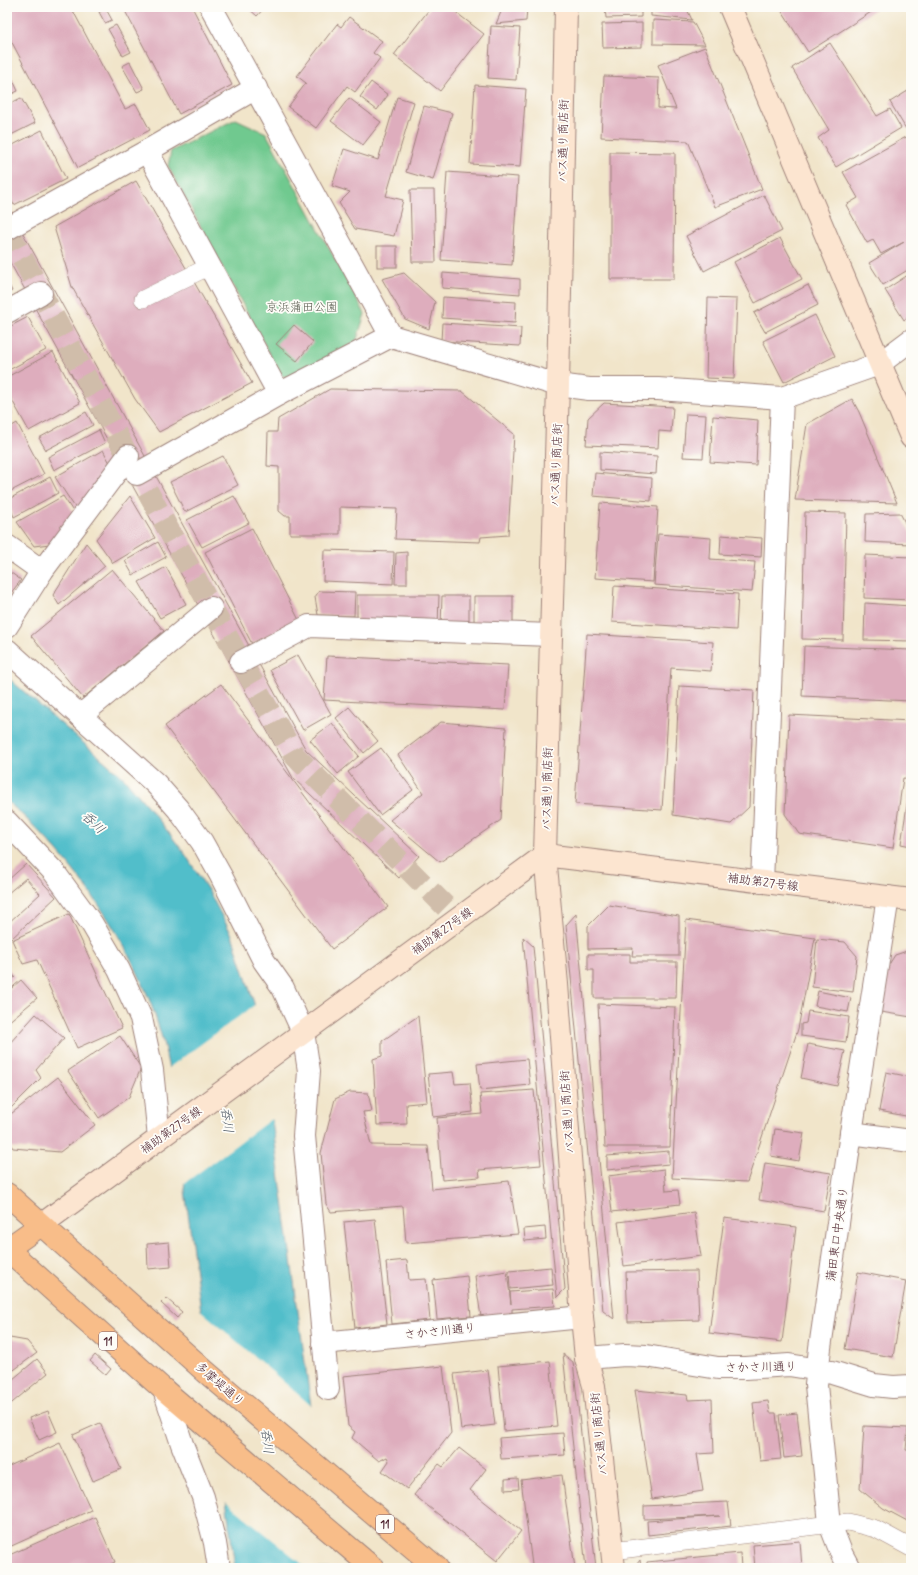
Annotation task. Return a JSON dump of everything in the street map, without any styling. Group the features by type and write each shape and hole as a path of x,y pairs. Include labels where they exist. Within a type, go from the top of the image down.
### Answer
{"main road":[{"name":"多摩堤通り","path":"7,1194 206,1372 437,1568"},
{"name":"11","path":"41,1225 7,1249 211,1431 373,1568"}],"street":[{"path":"211,7 392,336"},
{"name":"バス通り商店街","path":"566,7 546,855 582,1317 586,1358 594,1386 613,1560"},
{"path":"730,7 911,437"},
{"path":"7,229 256,88"},
{"path":"147,151 279,394"},
{"path":"7,312 41,293"},
{"path":"7,626 42,571 133,465 279,394 392,336 558,385 589,389 658,389 782,398 879,364 911,340"},
{"path":"762,882 782,398"},
{"path":"7,546 42,571"},
{"path":"80,716 211,608"},
{"path":"240,662 309,626 551,635"},
{"path":"7,650 156,784 178,809 202,842 225,882 264,961 283,988 303,1032 309,1071 304,1136 328,1389"},
{"path":"7,822 54,872 92,924 119,970 141,1018 152,1070 163,1135"},
{"name":"補助第27号線","path":"41,1225 546,855 911,900"},
{"name":"蒲田東口中央通り","path":"849,1568 842,1555 830,1524 816,1385 851,1133 888,897"},
{"path":"851,1133 911,1141"},
{"name":"さかさ川通り","path":"323,1343 582,1317"},
{"name":"さかさ川通り","path":"586,1358 625,1355 646,1356 718,1368 789,1365 832,1372 874,1385 893,1387 911,1386"},
{"path":"164,1390 182,1444 203,1497 215,1543 219,1568"}],"lane":[{"path":"143,299 210,266"},
{"path":"613,1560 848,1522 876,1529 911,1548"}],"green space":[{"name":"京浜蒲田公園","path":"236,119 266,133 365,314 356,342 289,378 281,375 168,166 171,151"}],"water":[{"name":"呑川","path":"7,677 124,778 185,854 208,890 232,935 254,1003 274,1135 333,1568 235,1568 169,1069 163,1040 149,999 135,967 99,906 56,849 7,801"}],"pier":[{"path":"256,1004 274,1117 182,1185 167,1069"},
{"path":"198,1308 315,1409 335,1568 307,1568 224,1500"}],"building":[{"path":"11,7 71,7 125,109 136,104 150,130 78,168 7,33 7,9"},
{"path":"123,7 192,7 232,85 179,114"},
{"path":"247,7 265,7 257,16"},
{"path":"431,7 449,7 484,34 440,91 394,55"},
{"path":"503,7 527,7 526,21 496,24"},
{"path":"605,7 641,7 641,17 606,18"},
{"path":"651,7 686,7 692,20 651,16"},
{"path":"779,7 879,7 808,52"},
{"path":"106,9 112,20 105,23 99,12"},
{"path":"349,17 382,41 373,53 380,58 355,92 347,86 316,128 288,107 306,83 297,76 337,24 341,27"},
{"path":"653,20 693,22 705,45 653,44"},
{"path":"642,23 642,47 603,48 602,24"},
{"path":"116,25 131,52 123,56 108,29"},
{"path":"491,26 520,28 516,80 488,78"},
{"path":"830,43 877,116 890,109 901,128 836,167 818,138 829,130 792,68"},
{"path":"705,47 762,189 715,207 688,141 601,137 604,76 659,78 658,108 676,109 658,65"},
{"path":"130,62 144,89 137,92 122,66"},
{"path":"12,78 18,91 7,96 7,80"},
{"path":"371,82 388,95 377,110 360,97"},
{"path":"475,85 526,89 520,167 470,164"},
{"path":"911,89 911,126 906,129 890,102"},
{"path":"397,97 414,102 386,196 403,200 394,236 355,229 339,203 350,192 332,186 344,149 378,160"},
{"path":"21,98 35,123 7,137 7,105"},
{"path":"349,98 381,122 363,145 331,121"},
{"path":"424,106 452,113 433,180 406,172"},
{"path":"42,130 66,179 14,205 7,192 7,148"},
{"path":"906,137 911,146 911,238 907,240 911,247 911,268 883,285 869,263 904,242 881,254 873,240 867,243 846,205 858,198 843,172"},
{"path":"610,152 675,153 674,279 610,279"},
{"path":"447,172 518,177 512,265 441,260"},
{"path":"136,181 252,383 159,432 135,399 72,287 54,227"},
{"path":"410,190 434,190 436,262 412,262"},
{"path":"764,195 782,231 704,271 686,236"},
{"path":"7,204 306,750 419,856 399,878 293,778 7,257"},
{"path":"780,238 802,279 755,303 734,262"},
{"path":"377,246 397,246 397,267 377,267"},
{"path":"404,273 435,302 429,329 405,319 382,279"},
{"path":"443,273 520,279 520,294 442,288"},
{"path":"911,273 911,315 904,320 885,290"},
{"path":"7,281 12,291 7,294"},
{"path":"808,285 818,305 765,332 754,313"},
{"path":"443,297 516,302 515,323 442,318"},
{"path":"708,298 737,299 734,379 706,378"},
{"path":"815,315 835,356 784,382 763,341"},
{"path":"28,317 46,350 7,371 7,328"},
{"path":"442,323 521,328 520,346 441,341"},
{"path":"294,325 313,342 297,361 276,344"},
{"path":"53,352 80,403 29,431 7,391 7,377"},
{"path":"330,389 462,391 514,434 508,535 481,537 480,542 395,539 397,509 340,507 340,534 290,534 290,516 285,516 279,511 279,467 267,466 268,432 277,432 278,419"},
{"path":"852,399 859,412 897,503 795,500 807,424"},
{"path":"604,403 673,407 671,432 659,431 658,448 586,445 588,418"},
{"path":"7,404 13,414 7,418"},
{"path":"86,412 93,425 46,450 39,438"},
{"path":"686,414 706,415 703,458 683,457"},
{"path":"713,416 758,420 756,465 710,462"},
{"path":"17,423 44,474 7,493 7,429"},
{"path":"99,430 105,443 54,470 48,457"},
{"path":"103,450 111,465 78,512 55,477"},
{"path":"600,452 657,456 656,474 600,470"},
{"path":"223,456 238,485 185,512 170,482"},
{"path":"595,473 652,478 651,501 593,496"},
{"path":"50,477 58,493 14,517 7,500"},
{"path":"63,496 74,513 57,543 34,546 17,522"},
{"path":"130,496 155,538 113,563 96,539"},
{"path":"234,496 249,523 202,547 187,520"},
{"path":"600,503 658,507 653,582 595,578"},
{"path":"805,512 846,513 843,640 802,639"},
{"path":"900,513 911,534 911,544 865,542 866,514"},
{"path":"252,528 299,620 252,644 205,552"},
{"path":"658,534 711,538 710,559 755,562 752,592 654,585"},
{"path":"721,535 762,538 761,557 720,554"},
{"path":"158,542 166,557 133,575 125,561"},
{"path":"86,543 105,566 59,605 53,595"},
{"path":"324,550 394,552 393,584 323,581"},
{"path":"407,552 407,584 395,584 396,553"},
{"path":"865,555 911,557 911,600 864,598"},
{"path":"166,567 186,604 160,618 139,582"},
{"path":"112,569 164,631 83,698 31,636"},
{"path":"7,570 21,580 7,598"},
{"path":"614,586 738,594 736,630 612,622"},
{"path":"319,591 355,592 354,616 318,615 315,597"},
{"path":"357,595 439,595 438,627 357,627"},
{"path":"442,596 469,596 469,627 441,626"},
{"path":"474,596 513,596 513,627 474,626"},
{"path":"865,603 911,606 911,641 864,640"},
{"path":"587,634 713,642 711,671 671,668 662,810 575,804"},
{"path":"804,646 911,650 911,701 802,696"},
{"path":"298,655 331,714 303,730 270,670"},
{"path":"327,656 508,665 505,710 324,700"},
{"path":"221,684 388,907 332,949 165,726"},
{"path":"679,686 754,690 749,807 731,824 673,815"},
{"path":"349,707 378,741 364,753 336,718"},
{"path":"789,715 911,721 911,779 903,778 893,848 799,834 785,814"},
{"path":"441,722 506,728 501,820 440,862 390,820 423,793 398,755"},
{"path":"332,723 359,756 338,774 310,740"},
{"path":"381,748 413,790 380,815 348,772"},
{"path":"911,786 911,846 901,844"},
{"path":"26,864 56,897 11,939 7,935 7,924 40,894 26,878 7,894 7,881"},
{"path":"609,905 679,916 679,956 632,956 633,948 588,949 588,926"},
{"path":"69,914 122,1028 77,1048 37,960 23,964 12,940"},
{"path":"576,914 614,1319 603,1311 566,925"},
{"path":"686,920 815,938 798,1029 747,1182 672,1178"},
{"path":"523,937 533,946 565,1289 557,1297"},
{"path":"817,939 845,942 857,956 853,992 812,987"},
{"path":"911,951 911,1017 881,1012 888,966 895,955"},
{"path":"588,954 630,954 630,962 677,962 676,998 594,998 594,970 588,970"},
{"path":"7,967 15,977 7,984"},
{"path":"21,980 37,998 7,1023 7,992"},
{"path":"818,991 851,998 848,1012 815,1006"},
{"path":"598,1004 675,1007 670,1147 605,1147"},
{"path":"808,1011 849,1017 846,1042 801,1036 801,1024 806,1023"},
{"path":"36,1014 64,1038 36,1070 41,1078 7,1112 7,1044 8,1045"},
{"path":"418,1016 427,1102 406,1104 407,1124 377,1125 373,1059 382,1056 382,1041"},
{"path":"120,1036 141,1068 129,1097 99,1118 68,1071"},
{"path":"808,1044 845,1051 837,1086 801,1078"},
{"path":"527,1059 530,1085 480,1090 477,1064"},
{"path":"453,1072 455,1084 470,1083 473,1112 433,1117 428,1074"},
{"path":"886,1072 911,1077 911,1117 879,1111"},
{"path":"58,1077 95,1125 60,1152 13,1148 7,1140 7,1117"},
{"path":"534,1090 541,1165 479,1170 480,1177 442,1180 437,1118 482,1114 480,1094"},
{"path":"350,1092 368,1093 372,1111 363,1112 371,1145 428,1146 432,1189 509,1181 518,1234 406,1243 403,1206 331,1212 326,1204 321,1153 335,1099"},
{"path":"775,1129 804,1133 799,1161 771,1156"},
{"path":"669,1151 669,1164 607,1170 607,1156"},
{"path":"765,1163 831,1173 824,1211 759,1200"},
{"path":"664,1169 666,1191 678,1190 680,1204 612,1212 608,1176"},
{"path":"694,1212 701,1256 624,1266 618,1222"},
{"path":"724,1218 796,1227 782,1342 709,1333"},
{"path":"375,1219 387,1324 355,1328 344,1222"},
{"path":"545,1227 546,1239 525,1241 524,1229"},
{"path":"169,1242 171,1267 148,1269 147,1244"},
{"path":"407,1260 409,1280 426,1279 430,1320 392,1324 386,1262"},
{"path":"551,1267 553,1285 510,1289 509,1271"},
{"path":"507,1271 511,1304 510,1292 553,1289 555,1306 512,1309 512,1313 481,1317 475,1276"},
{"path":"697,1271 699,1320 628,1322 626,1272"},
{"path":"858,1272 906,1281 893,1357 845,1349"},
{"path":"467,1276 471,1316 437,1319 433,1280"},
{"path":"166,1298 182,1312 177,1318 161,1303"},
{"path":"10,1338 27,1341 37,1353 7,1375 7,1340"},
{"path":"563,1354 573,1362 596,1568 586,1568"},
{"path":"95,1355 111,1369 106,1375 90,1361"},
{"path":"37,1359 48,1373 7,1407 7,1384"},
{"path":"550,1361 557,1426 504,1431 498,1366"},
{"path":"443,1366 451,1433 407,1489 382,1471 389,1461 387,1457 379,1461 352,1438 355,1432 348,1426 343,1376"},
{"path":"488,1370 495,1425 461,1429 454,1374"},
{"path":"635,1390 687,1395 688,1400 712,1399 714,1453 697,1454 703,1491 652,1499"},
{"path":"768,1401 770,1413 776,1413 781,1459 760,1461 753,1403"},
{"path":"48,1411 57,1432 39,1440 29,1418"},
{"path":"797,1413 802,1456 784,1458 779,1415"},
{"path":"100,1423 121,1469 93,1481 73,1435"},
{"path":"864,1426 908,1428 906,1450 911,1451 911,1523 883,1508 860,1489"},
{"path":"563,1433 565,1455 501,1459 499,1438"},
{"path":"60,1443 91,1510 7,1548 7,1467"},
{"path":"459,1448 486,1469 470,1490 521,1531 497,1561 414,1495 439,1464 443,1467"},
{"path":"562,1475 575,1568 529,1568 532,1565 521,1480"},
{"path":"518,1478 519,1489 505,1490 505,1479"},
{"path":"728,1502 731,1526 648,1535 647,1521 720,1516 644,1519 644,1506"},
{"path":"95,1517 115,1562 103,1568 7,1568 7,1556"},
{"path":"800,1541 802,1568 755,1568 753,1545"},
{"path":"740,1553 741,1568 647,1568 647,1562"},
{"path":"640,1560 641,1568 634,1568"}],"tunnel":[{"path":"7,229 128,456 241,662 295,756 458,919"}]}
